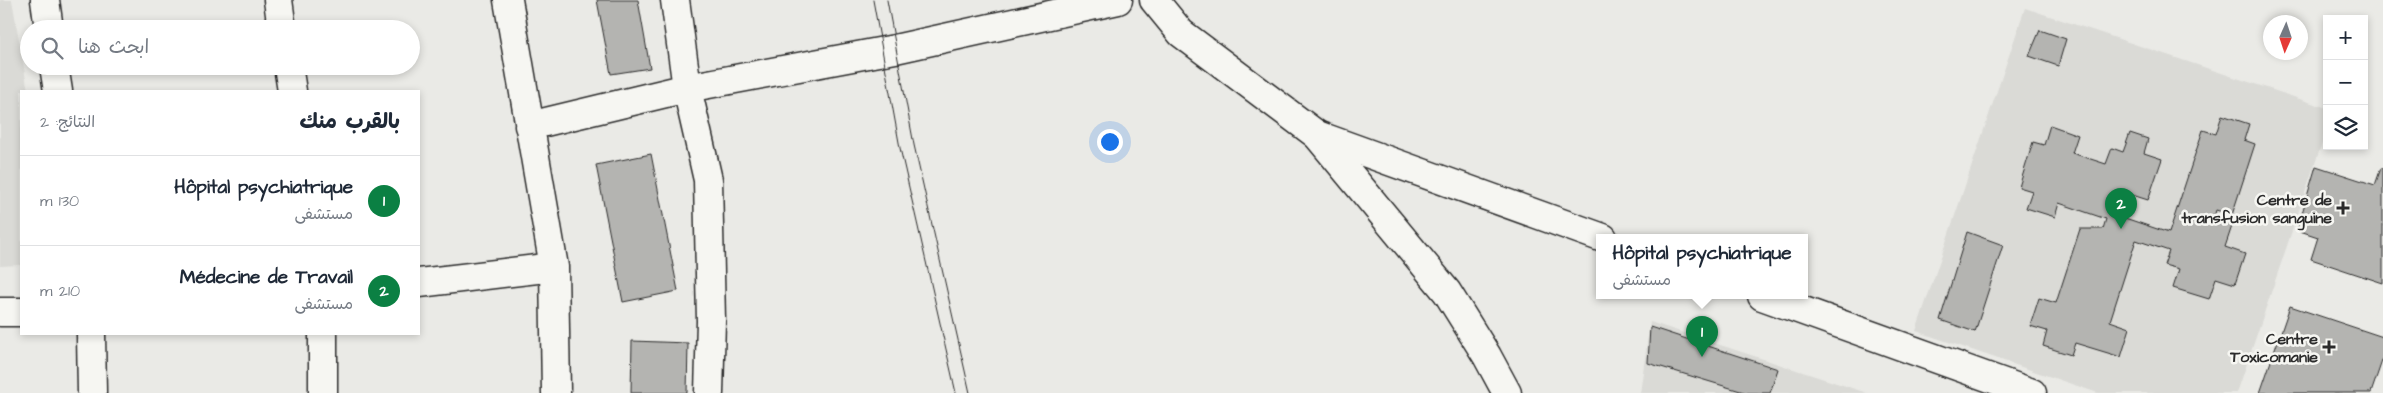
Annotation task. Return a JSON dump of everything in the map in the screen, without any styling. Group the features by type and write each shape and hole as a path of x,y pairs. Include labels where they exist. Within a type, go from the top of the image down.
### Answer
{"street":[{"path":"44,0 47,20"},
{"path":"278,0 281,20"},
{"path":"508,0 554,268 556,393"},
{"path":"675,0 687,88 708,180 711,321 708,393"},
{"path":"529,126 687,88 895,49 1118,0"},
{"path":"1154,0 1181,33 1317,135 1447,292 1488,356 1508,393"},
{"path":"55,75 58,90"},
{"path":"289,75 292,90"},
{"path":"1317,135 1596,235"},
{"path":"420,282 554,268"},
{"path":"1770,299 2032,393"},
{"path":"0,312 20,312"},
{"path":"91,335 92,393"},
{"path":"323,335 323,393"}],"shaded area":[{"path":"0,0 12,0 20,46 20,75 25,75 28,90 20,90 20,265 0,266"},
{"path":"2025,8 2323,107 2323,140 2237,393 2098,393 1916,331"},
{"path":"1650,322 1867,393 1640,393"}],"building":[{"path":"597,0 638,0 650,68 611,74"},
{"path":"2040,30 2066,39 2058,66 2029,56"},
{"path":"2222,115 2249,124 2244,140 2255,144 2232,215 2216,210 2214,217 2233,223 2225,247 2245,254 2235,284 2216,278 2209,299 2173,288 2179,269 2164,265 2169,251 2136,240 2110,321 2130,328 2121,357 2075,343 2071,355 2043,346 2047,331 2030,326 2039,298 2056,303 2080,229 2103,229 2106,219 2059,203 2055,217 2026,208 2032,191 2019,187 2033,142 2044,145 2050,125 2078,135 2072,153 2106,164 2112,148 2123,152 2130,133 2148,139 2144,153 2162,159 2148,200 2129,194 2122,217 2169,233 2203,130 2216,134"},
{"path":"651,154 678,291 623,302 596,165"},
{"name":"Centre de transfusion sanguine","path":"2316,166 2375,185 2381,168 2383,168 2383,283 2311,259 2318,237 2297,230"},
{"path":"1967,232 2003,245 1975,332 1940,320"},
{"name":"Centre Toxicomanie","path":"2290,306 2383,337 2383,358 2371,393 2260,393"},
{"path":"1650,327 1778,369 1770,393 1747,393 1648,363"},
{"path":"632,341 688,343 687,393 631,393"}],"tram line":[{"path":"873,0 900,148 956,393"},
{"path":"887,0 914,145 970,393"}],"place":[{"name":"Centre de transfusion sanguine","path":"2343,208"},
{"name":"Médecine de Travail","path":"2121,229"},
{"name":"Centre Toxicomanie","path":"2329,347"},
{"name":"Hôpital psychiatrique","path":"1702,357"}]}
